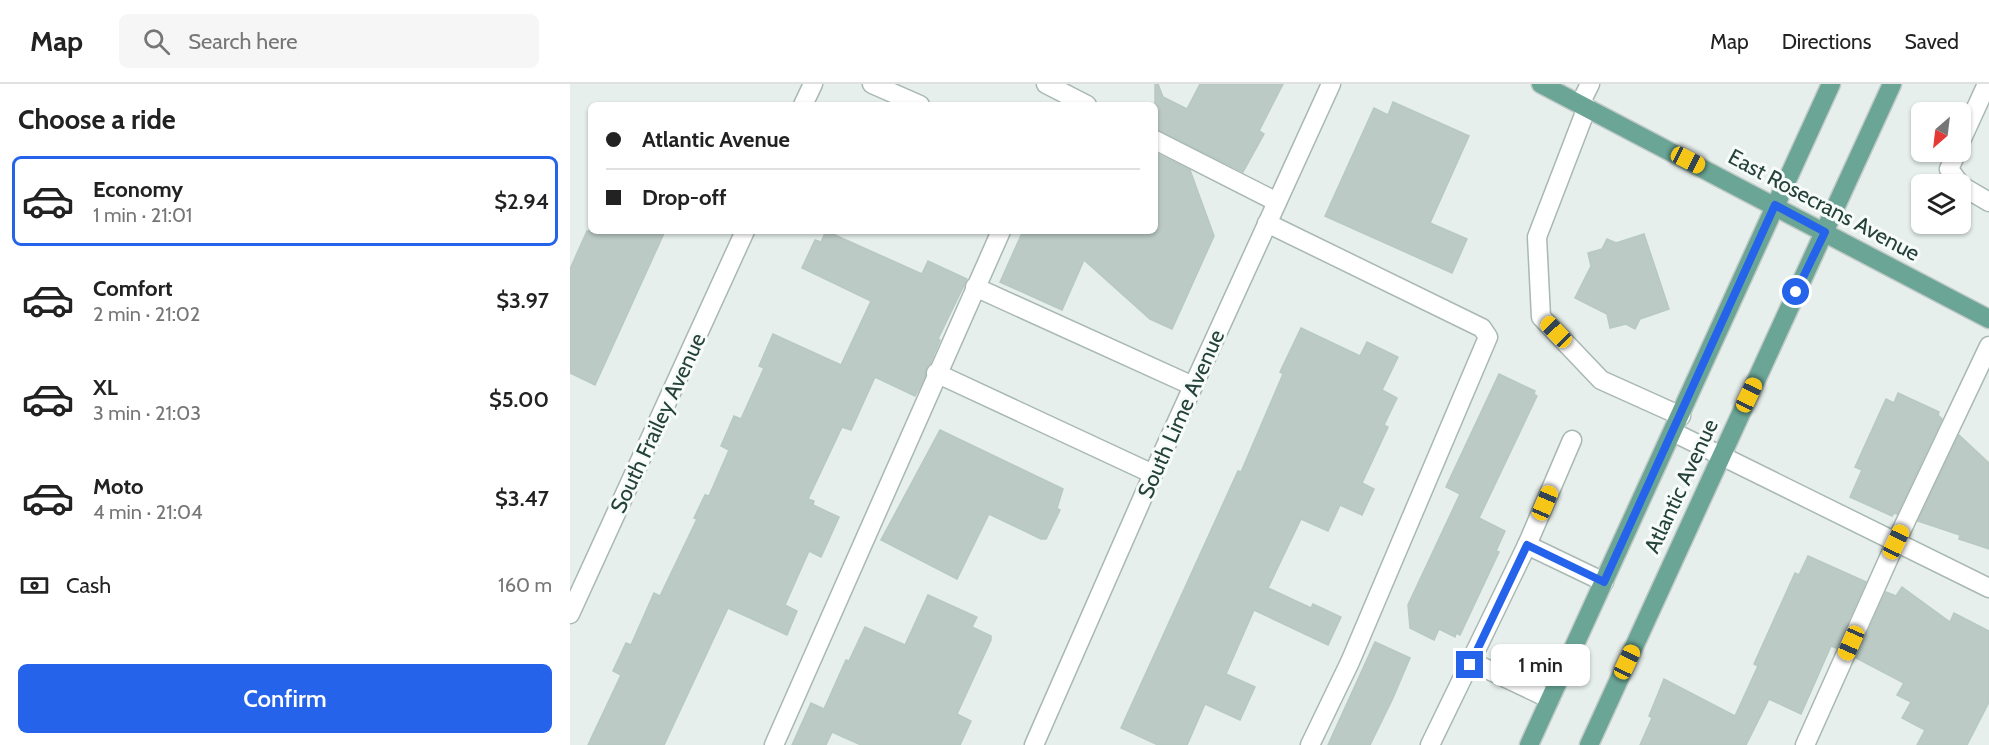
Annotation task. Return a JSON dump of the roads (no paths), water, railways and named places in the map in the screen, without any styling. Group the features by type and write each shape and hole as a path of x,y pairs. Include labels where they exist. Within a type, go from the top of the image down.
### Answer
{"main road":[{"name":"East Rosecrans Avenue","path":"1541,84 1989,319"},
{"name":"Atlantic Avenue","path":"1529,745 1831,84"},
{"name":"Atlantic Avenue","path":"1589,745 1892,84"}],"street":[{"path":"804,102 813,84"},
{"path":"872,84 913,102"},
{"path":"1046,84 1061,99"},
{"name":"South Lime Avenue","path":"1034,745 1153,474 1331,84"},
{"path":"1590,84 1537,237 1541,317 1601,380 1677,424 1720,457 1989,588"},
{"path":"1971,119 1987,84"},
{"path":"1158,142 1277,202"},
{"path":"1971,191 1989,202"},
{"path":"1267,223 1482,328 1488,337 1350,662 1310,745"},
{"name":"South Frailey Avenue","path":"570,614 744,234"},
{"path":"774,745 998,234"},
{"path":"975,287 1193,386"},
{"path":"1805,745 1896,542 1989,346"},
{"path":"936,374 1153,474"},
{"path":"1430,745 1527,545 1572,440"},
{"path":"1527,545 1604,582"},
{"path":"1472,662 1550,699"}]}
